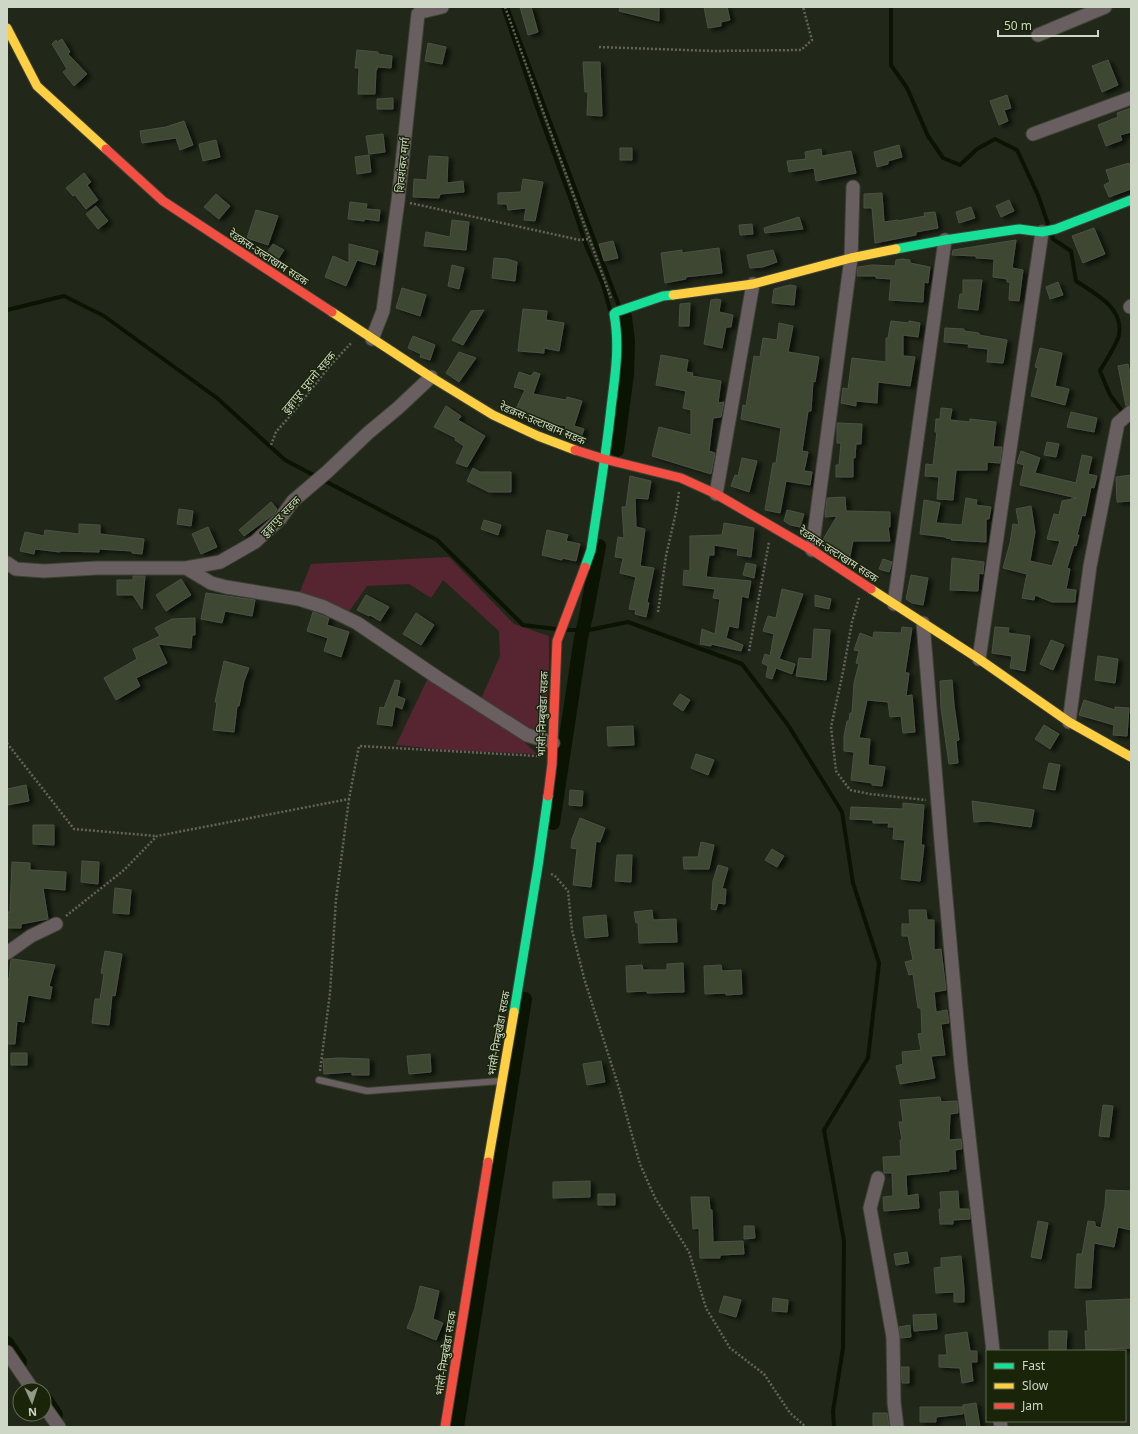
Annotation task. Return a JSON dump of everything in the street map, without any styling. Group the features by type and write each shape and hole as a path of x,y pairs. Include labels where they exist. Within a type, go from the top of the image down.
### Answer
{"street":[{"name":"शिवशंकर मार्ग","path":"367,335 383,311 398,201 418,14 442,7"},
{"path":"1038,35 1105,7"},
{"name":"रेडक्रस-उल्टाखाम सडक","path":"7,28 37,86 163,201 431,377 492,415 538,436 604,459 681,478 716,494 812,550 979,659 1069,722 1131,757"},
{"path":"1033,134 1131,98"},
{"path":"812,550 851,258 853,187"},
{"path":"604,459 617,361 617,331 614,314 616,312 663,296 753,284 851,258 945,240 1019,229 1042,232 1056,229 1131,200"},
{"path":"979,659 1042,232"},
{"path":"894,604 945,240"},
{"path":"716,494 753,284"},
{"name":"ढुङ्गापुर सडक","path":"7,563 16,569 44,571 97,568 186,568 220,562 255,542 280,519 293,501 431,377"},
{"path":"1069,722 1090,566 1118,423 1131,412"},
{"name":"भांसी-निम्बुखेडा सडक","path":"445,1427 538,866 552,764 557,641 591,550 604,459"},
{"path":"186,568 211,583 226,587 299,599 324,606 357,624 526,735 553,743"},
{"path":"923,623 960,1058 993,1350"},
{"path":"7,954 31,936 56,924"},
{"path":"878,1178 870,1208 893,1337 894,1402 897,1427"},
{"path":"7,1352 28,1382"},
{"path":"52,1417 59,1427"}],"lane":[{"path":"319,1080 367,1091 502,1081"}],"path":[{"path":"505,7 588,239 616,312"},
{"path":"599,47 714,51 801,50 812,40 803,7"},
{"path":"398,201 580,240 588,239"},
{"name":"ढुङ्गापुर पुरानो सडक","path":"271,445 276,432 291,416 329,367 367,335"},
{"path":"658,612 666,556 676,512 681,478"},
{"path":"749,651 772,526"},
{"path":"863,584 852,622 831,727 836,771 850,790 870,794 937,801"},
{"path":"7,743 74,829 157,836 349,799"},
{"path":"319,1080 330,993 336,899 349,799 359,746 540,757 552,764"},
{"path":"56,924 124,870 157,836"},
{"path":"538,866 556,876 568,891 572,930 584,978 619,1088 640,1164 655,1198 688,1252 706,1308 730,1348 764,1374 790,1413 806,1427"}],"shaded area":[{"path":"449,557 514,624 549,636 549,668 544,738 480,701 500,656 499,631 443,580 431,598 409,584 367,586 348,613 299,594 311,564"},
{"path":"428,678 511,729 537,754 447,750 396,745"}],"building":[{"path":"520,7 531,7 538,32 528,35"},
{"path":"620,7 659,7 659,21 619,11"},
{"path":"704,7 727,7 730,20 721,22 721,26 708,28"},
{"path":"62,39 70,52 68,54 87,74 74,86 63,72 67,69 52,44 56,40 57,42"},
{"path":"428,43 446,47 442,64 425,61"},
{"path":"357,50 378,52 378,54 392,56 391,68 377,67 375,94 358,94 359,68 355,68"},
{"path":"1108,60 1118,85 1102,92 1092,66"},
{"path":"583,62 600,62 602,116 587,115 588,92 585,92"},
{"path":"1007,95 1011,108 1004,110 1008,121 999,125 990,101"},
{"path":"393,98 393,109 377,109 377,99"},
{"path":"1131,108 1131,132 1120,135 1122,140 1106,146 1098,125 1118,117 1117,113"},
{"path":"184,121 193,145 180,150 176,138 142,143 140,131 166,127"},
{"path":"383,134 385,152 369,154 366,136"},
{"path":"216,140 220,157 203,161 199,144"},
{"path":"899,145 902,157 888,161 888,164 877,167 874,152"},
{"path":"620,148 632,148 632,160 620,160"},
{"path":"821,149 822,156 851,151 856,173 816,181 814,168 789,172 787,161 806,159 805,152"},
{"path":"369,155 371,172 357,174 355,157"},
{"path":"429,156 448,157 447,183 463,181 464,192 440,194 439,198 413,197 414,179 427,180"},
{"path":"1129,163 1131,171 1131,189 1109,197 1104,185 1110,182 1106,170"},
{"path":"84,173 91,182 87,185 98,200 86,209 75,195 73,196 66,188"},
{"path":"523,179 543,182 535,221 524,220 526,208 508,210 507,204 498,204 498,193 521,192"},
{"path":"882,193 884,222 925,216 924,213 935,212 938,228 916,232 916,235 875,243 872,208 864,208 864,194"},
{"path":"216,194 230,206 219,219 204,207"},
{"path":"1009,200 1014,211 1001,217 996,206"},
{"path":"350,202 367,204 366,209 380,210 379,221 348,219"},
{"path":"96,206 108,221 98,229 86,214"},
{"path":"971,207 975,218 959,223 956,212"},
{"path":"256,210 278,216 268,245 247,238"},
{"path":"799,217 803,229 765,233 764,228"},
{"path":"452,220 469,222 466,250 424,246 426,232 450,237"},
{"path":"752,224 753,234 740,235 739,225"},
{"path":"1094,228 1105,254 1083,263 1072,236"},
{"path":"1016,240 1012,268 1023,270 1019,301 1009,300 1010,282 1007,282 1007,279 993,277 994,259 976,258 976,256 952,255 953,250"},
{"path":"613,241 618,258 604,261 599,244"},
{"path":"273,244 284,250 277,261 266,254"},
{"path":"349,244 378,251 375,265 357,260 346,286 325,277 333,256 349,263"},
{"path":"719,248 722,273 685,277 686,279 665,283 661,253 682,250 682,253"},
{"path":"773,250 777,262 763,267 750,268 747,255"},
{"path":"494,258 507,259 517,262 515,281 492,278"},
{"path":"896,260 910,260 910,263 930,267 928,283 924,282 923,302 889,300 891,279 876,278 876,276 857,276 858,267 872,265 895,266"},
{"path":"452,265 464,268 459,289 448,286"},
{"path":"963,280 982,280 978,310 958,308 960,294 963,294"},
{"path":"1058,282 1063,295 1050,299 1046,287"},
{"path":"790,285 796,286 794,305 772,303 774,289"},
{"path":"402,288 426,295 420,316 396,308"},
{"path":"711,300 721,300 719,312 733,315 731,327 726,327 722,348 704,344"},
{"path":"690,303 689,326 679,326 680,304"},
{"path":"523,309 547,311 546,320 564,323 559,351 544,348 544,353 518,351"},
{"path":"484,310 463,345 452,340 471,311"},
{"path":"891,321 909,323 909,321 920,323 918,337 903,335 903,356 915,357 910,386 878,382 877,403 856,401 856,406 841,403 843,388 848,389 852,358 886,362 886,338 888,338"},
{"path":"779,323 793,326 788,352 819,357 815,382 813,381 811,411 808,411 802,451 808,452 804,471 812,472 810,485 786,481 780,513 765,510 773,463 776,463 781,428 741,419 743,405 746,406 754,356 760,357 763,338 777,340"},
{"path":"945,328 964,329 964,331 979,333 979,335 1007,340 1003,363 987,362 988,349 968,347 969,344 944,342"},
{"path":"413,336 435,345 430,360 420,357 421,354 408,348"},
{"path":"1040,348 1062,353 1055,386 1069,389 1065,405 1031,396 1038,368 1035,367"},
{"path":"459,352 476,358 459,382 446,373"},
{"path":"661,355 688,360 686,372 693,373 692,376 721,381 718,403 724,402 721,417 713,418 709,451 715,453 711,474 652,456 659,427 691,435 691,410 683,408 686,391 656,385"},
{"path":"1128,364 1131,378 1131,404 1126,406 1118,366"},
{"path":"519,372 531,376 534,372 540,374 533,394 566,400 567,397 582,401 574,426 584,429 580,441 564,434 566,426 524,418 514,413 525,390 514,387"},
{"path":"446,406 461,416 458,420 485,436 467,467 456,463 464,446 455,440 456,438 434,427"},
{"path":"941,408 952,409 950,420 970,422 970,419 996,422 993,447 1002,447 1000,463 987,462 987,470 956,470 953,500 937,499 939,477 925,476 926,464 933,465 937,432 935,432 936,419 940,419"},
{"path":"1071,412 1097,418 1094,432 1067,427"},
{"path":"837,423 862,424 861,444 856,444 855,458 853,457 853,477 836,477 836,465 839,465 841,443 837,443"},
{"path":"1047,442 1059,444 1056,457 1044,455"},
{"path":"1021,451 1040,458 1035,473 1076,483 1082,455 1092,457 1088,474 1097,476 1094,488 1091,487 1085,516 1082,515 1076,546 1074,545 1067,568 1070,569 1066,589 1076,590 1075,602 1052,602 1035,595 1034,600 1022,598 1027,574 1003,568 1010,543 1013,524 1019,525 1016,509 1031,506 1035,532 1030,561 1052,566 1060,541 1047,539 1054,514 1059,515 1062,501 1077,498 1020,485 1024,465 1017,463"},
{"path":"742,458 757,461 749,492 731,486 735,475 738,476"},
{"path":"473,468 480,472 511,472 511,492 489,492 467,481"},
{"path":"1131,475 1131,501 1117,502 1116,477"},
{"path":"630,476 651,481 648,499 635,498 636,527 645,529 640,566 654,568 647,602 649,603 646,617 635,614 636,610 629,609 636,577 620,573 623,558 615,557 618,537 624,538 622,507 626,507"},
{"path":"845,497 846,511 890,512 890,527 888,527 890,541 853,541 849,561 821,543 837,516 825,517 827,498"},
{"path":"966,498 977,500 976,505 991,507 989,519 986,519 986,542 951,540 952,539 946,537 920,534 924,500 940,503 936,523 962,525"},
{"path":"271,502 277,509 274,514 244,536 239,530"},
{"path":"179,509 193,511 191,526 177,524"},
{"path":"787,510 804,514 800,527 790,525 784,521"},
{"path":"484,520 501,525 498,535 481,529"},
{"path":"724,523 754,528 751,557 737,555 738,549 714,545 714,555 709,555 706,577 751,581 748,598 742,596 738,628 729,626 726,638 743,645 741,651 711,644 711,646 700,644 702,629 715,634 720,599 713,598 715,589 683,585 684,570 690,571 690,536 722,535"},
{"path":"79,524 100,525 100,534 144,539 142,554 132,553 132,551 99,549 99,552 60,552 35,549 34,554 20,551 25,532 44,536 45,530 79,534"},
{"path":"208,527 217,547 201,554 192,534"},
{"path":"547,530 568,535 566,541 580,544 576,561 562,558 562,560 542,555"},
{"path":"952,558 984,562 983,574 979,573 978,591 950,590"},
{"path":"883,559 892,562 889,572 879,569"},
{"path":"746,563 756,565 754,578 743,575"},
{"path":"911,575 928,578 923,605 912,603 906,599"},
{"path":"133,576 145,576 142,609 133,595 117,595 117,580 133,580"},
{"path":"181,579 191,595 166,611 156,595"},
{"path":"782,589 803,594 779,659 795,664 792,674 776,668 772,679 766,677 768,666 762,663 765,654 770,656 774,634 763,631 768,616 776,618"},
{"path":"206,593 255,600 252,616 225,611 222,623 201,619"},
{"path":"366,595 389,607 380,621 357,610"},
{"path":"815,595 831,599 829,609 815,606"},
{"path":"313,612 329,618 327,625 349,632 341,657 324,651 328,638 307,631"},
{"path":"416,613 434,625 421,645 403,634"},
{"path":"195,618 195,635 192,635 191,648 158,644 167,663 136,678 140,686 116,700 104,678 137,659 133,649 160,636 155,628 172,619"},
{"path":"902,627 912,628 905,673 909,673 906,696 912,695 915,732 903,733 901,716 890,717 888,702 867,700 859,738 870,739 868,765 885,767 882,786 851,780 854,752 844,751 844,736 847,721 849,721 850,713 852,713 854,683 859,664 856,663 859,651 854,650 860,633 873,638 874,632 901,633"},
{"path":"995,627 1009,628 1008,633 1030,636 1025,671 1010,668 1012,656 992,653"},
{"path":"814,629 830,630 826,680 796,676 799,658 812,659"},
{"path":"1051,640 1064,645 1053,670 1040,664"},
{"path":"1098,656 1118,659 1115,683 1095,680"},
{"path":"224,661 249,668 244,681 239,706 237,706 234,732 213,730 217,702 215,702"},
{"path":"395,680 400,681 397,696 405,699 402,709 395,706 392,726 377,724 380,707 384,708"},
{"path":"952,680 959,740 956,741 958,763 949,764 941,708 940,681"},
{"path":"680,694 690,700 683,711 673,704"},
{"path":"1084,700 1115,710 1115,707 1129,708 1127,736 1113,735 1114,725 1079,715"},
{"path":"1044,725 1059,734 1050,749 1035,739"},
{"path":"633,726 634,745 608,746 607,727"},
{"path":"696,754 714,760 708,775 691,768"},
{"path":"1049,763 1060,765 1055,790 1043,788"},
{"path":"26,785 29,801 7,805 7,789"},
{"path":"570,790 583,791 582,806 569,805"},
{"path":"972,801 1034,810 1031,827 988,821 974,822"},
{"path":"903,803 924,805 921,845 924,845 920,881 901,879 905,840 893,839 894,827 888,827 889,823 873,823 873,820 850,819 851,807 903,809"},
{"path":"580,818 605,828 600,842 596,841 591,887 573,885 577,849 571,848 572,839"},
{"path":"33,825 54,825 54,845 33,844"},
{"path":"701,842 714,845 709,869 684,869 683,857 698,857"},
{"path":"772,849 784,856 777,867 765,860"},
{"path":"617,855 632,855 631,882 615,881"},
{"path":"82,861 99,862 98,884 81,882"},
{"path":"12,862 30,863 30,870 66,872 65,890 43,888 48,919 21,924 21,928 7,928 7,912 10,912"},
{"path":"718,865 728,868 722,889 726,889 725,904 718,903 716,910 711,909 713,881"},
{"path":"115,888 131,890 129,914 113,913"},
{"path":"652,910 653,920 676,919 677,942 639,943 638,922 636,923 634,912"},
{"path":"909,910 926,910 927,920 934,920 934,950 941,949 946,990 934,992 936,1012 947,1010 949,1023 941,1024 945,1055 931,1056 935,1078 900,1084 896,1066 903,1064 902,1052 921,1050 918,1034 922,1033 921,1008 918,1008 913,974 909,975 905,962 913,960 908,936 902,936 902,924 910,924"},
{"path":"606,915 608,936 585,938 583,917"},
{"path":"105,951 122,954 115,996 112,995 109,1025 92,1023 95,999 100,999 104,974 101,973"},
{"path":"13,959 55,965 49,986 52,987 50,999 28,995 24,1022 17,1021 15,1044 7,1044 7,979 9,979 11,960"},
{"path":"683,963 684,992 627,992 626,966 642,965 643,970 667,970 667,964"},
{"path":"721,965 722,971 741,970 742,994 705,994 704,966"},
{"path":"11,1053 27,1053 27,1065 11,1065"},
{"path":"430,1054 431,1072 409,1074 407,1056"},
{"path":"323,1059 369,1059 369,1075 352,1075 352,1072 324,1074"},
{"path":"601,1061 605,1082 587,1085 583,1064"},
{"path":"940,1097 941,1102 957,1101 958,1113 950,1114 949,1140 961,1139 962,1149 955,1150 956,1169 906,1175 907,1196 918,1194 919,1208 884,1211 883,1197 893,1196 892,1173 884,1173 883,1157 901,1156 900,1140 902,1140 899,1122 903,1122 900,1100"},
{"path":"1103,1105 1113,1106 1109,1137 1099,1136"},
{"path":"590,1181 590,1197 553,1198 553,1182"},
{"path":"1106,1190 1131,1191 1131,1230 1118,1227 1114,1247 1094,1243 1091,1288 1075,1288 1077,1254 1082,1254 1088,1221 1095,1222 1095,1226 1101,1228"},
{"path":"958,1191 959,1209 969,1209 970,1219 953,1220 953,1224 940,1224 940,1192"},
{"path":"598,1194 615,1194 615,1205 598,1205"},
{"path":"691,1197 709,1197 710,1210 712,1210 713,1242 743,1241 744,1254 720,1255 720,1258 700,1258 699,1228 693,1229"},
{"path":"1038,1221 1048,1223 1041,1259 1031,1257"},
{"path":"744,1226 754,1226 755,1238 744,1239"},
{"path":"907,1252 909,1263 896,1265 894,1254"},
{"path":"961,1256 964,1302 954,1302 954,1292 936,1293 934,1268 941,1267 941,1258"},
{"path":"420,1286 439,1291 433,1319 443,1323 436,1340 407,1328 415,1308"},
{"path":"724,1296 741,1300 736,1317 719,1312"},
{"path":"773,1298 788,1300 787,1312 772,1311"},
{"path":"1131,1299 1131,1348 1086,1350 1085,1331 1088,1331 1086,1301"},
{"path":"936,1314 937,1329 914,1331 913,1315"},
{"path":"910,1325 911,1337 901,1338 899,1327"},
{"path":"1049,1331 1067,1331 1066,1350 1049,1350"},
{"path":"967,1332 970,1351 977,1351 977,1362 971,1362 973,1381 962,1383 960,1368 939,1367 939,1355 947,1355 945,1335"},
{"path":"901,1367 909,1367 909,1383 902,1383"},
{"path":"976,1403 980,1427 967,1427 963,1405"},
{"path":"920,1407 963,1407 963,1414 936,1417 936,1422 920,1422"},
{"path":"873,1413 887,1413 889,1426 873,1426"}],"waterway":[{"path":"503,7 586,245 603,285 610,310"},
{"path":"507,7 619,306"},
{"path":"891,7 891,65 907,88 928,136 943,158 960,165 977,149 995,139 1017,150 1038,195 1049,227"},
{"path":"1052,235 1053,239 1071,251 1076,281 1107,303 1113,309 1117,317 1119,325 1118,339 1100,371 1110,395 1131,423"},
{"path":"7,310 64,296 104,316 217,398 285,460 437,540 523,625 556,629"},
{"path":"617,450 627,374 628,341 625,317"},
{"path":"553,823 581,638 599,546"},
{"path":"565,630 589,630 628,622 742,664 788,725 842,812 853,883 879,963 868,1058 824,1130 844,1241 843,1348 833,1411 834,1427"},
{"path":"457,1427 525,999"},
{"path":"7,1343 20,1362"},
{"path":"52,1409 56,1415"}],"traffic: fast":[{"path":"896,249 1019,229 1042,232 1056,229 1131,200"},
{"path":"585,567 591,550 614,384 617,349 614,314 663,296 673,295"},
{"path":"514,1012 548,796"}],"traffic: slow":[{"path":"7,28 37,86 106,149"},
{"path":"673,295 753,284 851,258 896,249"},
{"path":"332,312 431,377 493,415 538,436 575,450"},
{"path":"871,589 979,659 1069,722 1131,757"},
{"path":"488,1162 514,1012"}],"traffic: jam":[{"path":"106,149 163,201 332,312"},
{"path":"575,450 604,459 681,478 716,494 812,550 871,589"},
{"path":"548,796 552,764 557,641 585,567"},
{"path":"445,1427 488,1162"}]}
